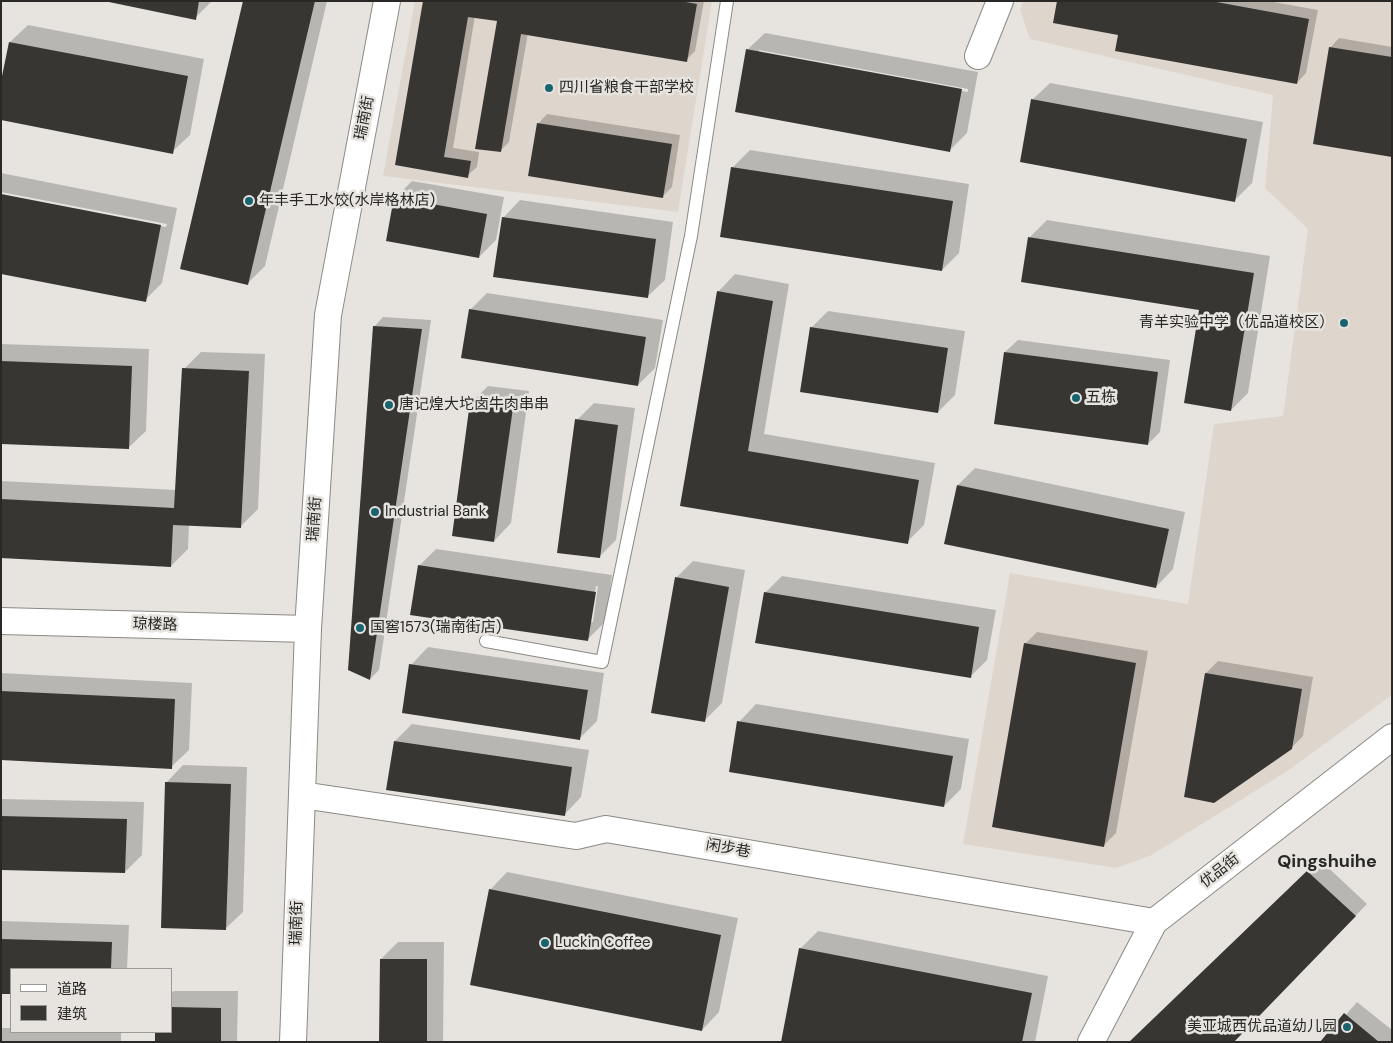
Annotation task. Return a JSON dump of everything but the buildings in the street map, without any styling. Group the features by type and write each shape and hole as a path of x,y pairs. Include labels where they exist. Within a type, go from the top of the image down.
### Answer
{"street":[{"name":"瑞南街","path":"293,1042 308,629 328,316 387,1"},
{"path":"978,56 1000,1"},
{"name":"琼楼路","path":"1,621 308,629"},
{"name":"优品街","path":"1091,1042 1154,922 1392,737"},
{"name":"闲步巷","path":"302,795 576,836 606,828 1154,922"}],"lane":[{"path":"486,641 602,662 692,236 727,1"}],"shaded area":[{"name":"四川省粮食干部学校","path":"415,1 712,1 678,212 383,176"},
{"path":"1023,1 1392,1 1392,695 1286,772 1150,856 1116,868 963,844 1010,573 1188,604 1214,424 1283,416 1308,229 1265,188 1273,95 1030,39 1020,10"}],"place":[{"name":"四川省粮食干部学校","path":"549,88"},
{"name":"年丰手工水饺(水岸格林店)","path":"249,201"},
{"name":"青羊实验中学（优品道校区）","path":"1344,323"},
{"name":"五栋","path":"1076,398"},
{"name":"唐记煌大坨卤牛肉串串","path":"389,405"},
{"name":"Industrial Bank","path":"375,512"},
{"name":"国窖1573(瑞南街店)","path":"360,628"},
{"name":"Luckin Coffee","path":"545,943"},
{"name":"美亚城西优品道幼儿园","path":"1347,1027"}],"district":[{"name":"Qingshuihe","path":"1327,862"}]}
